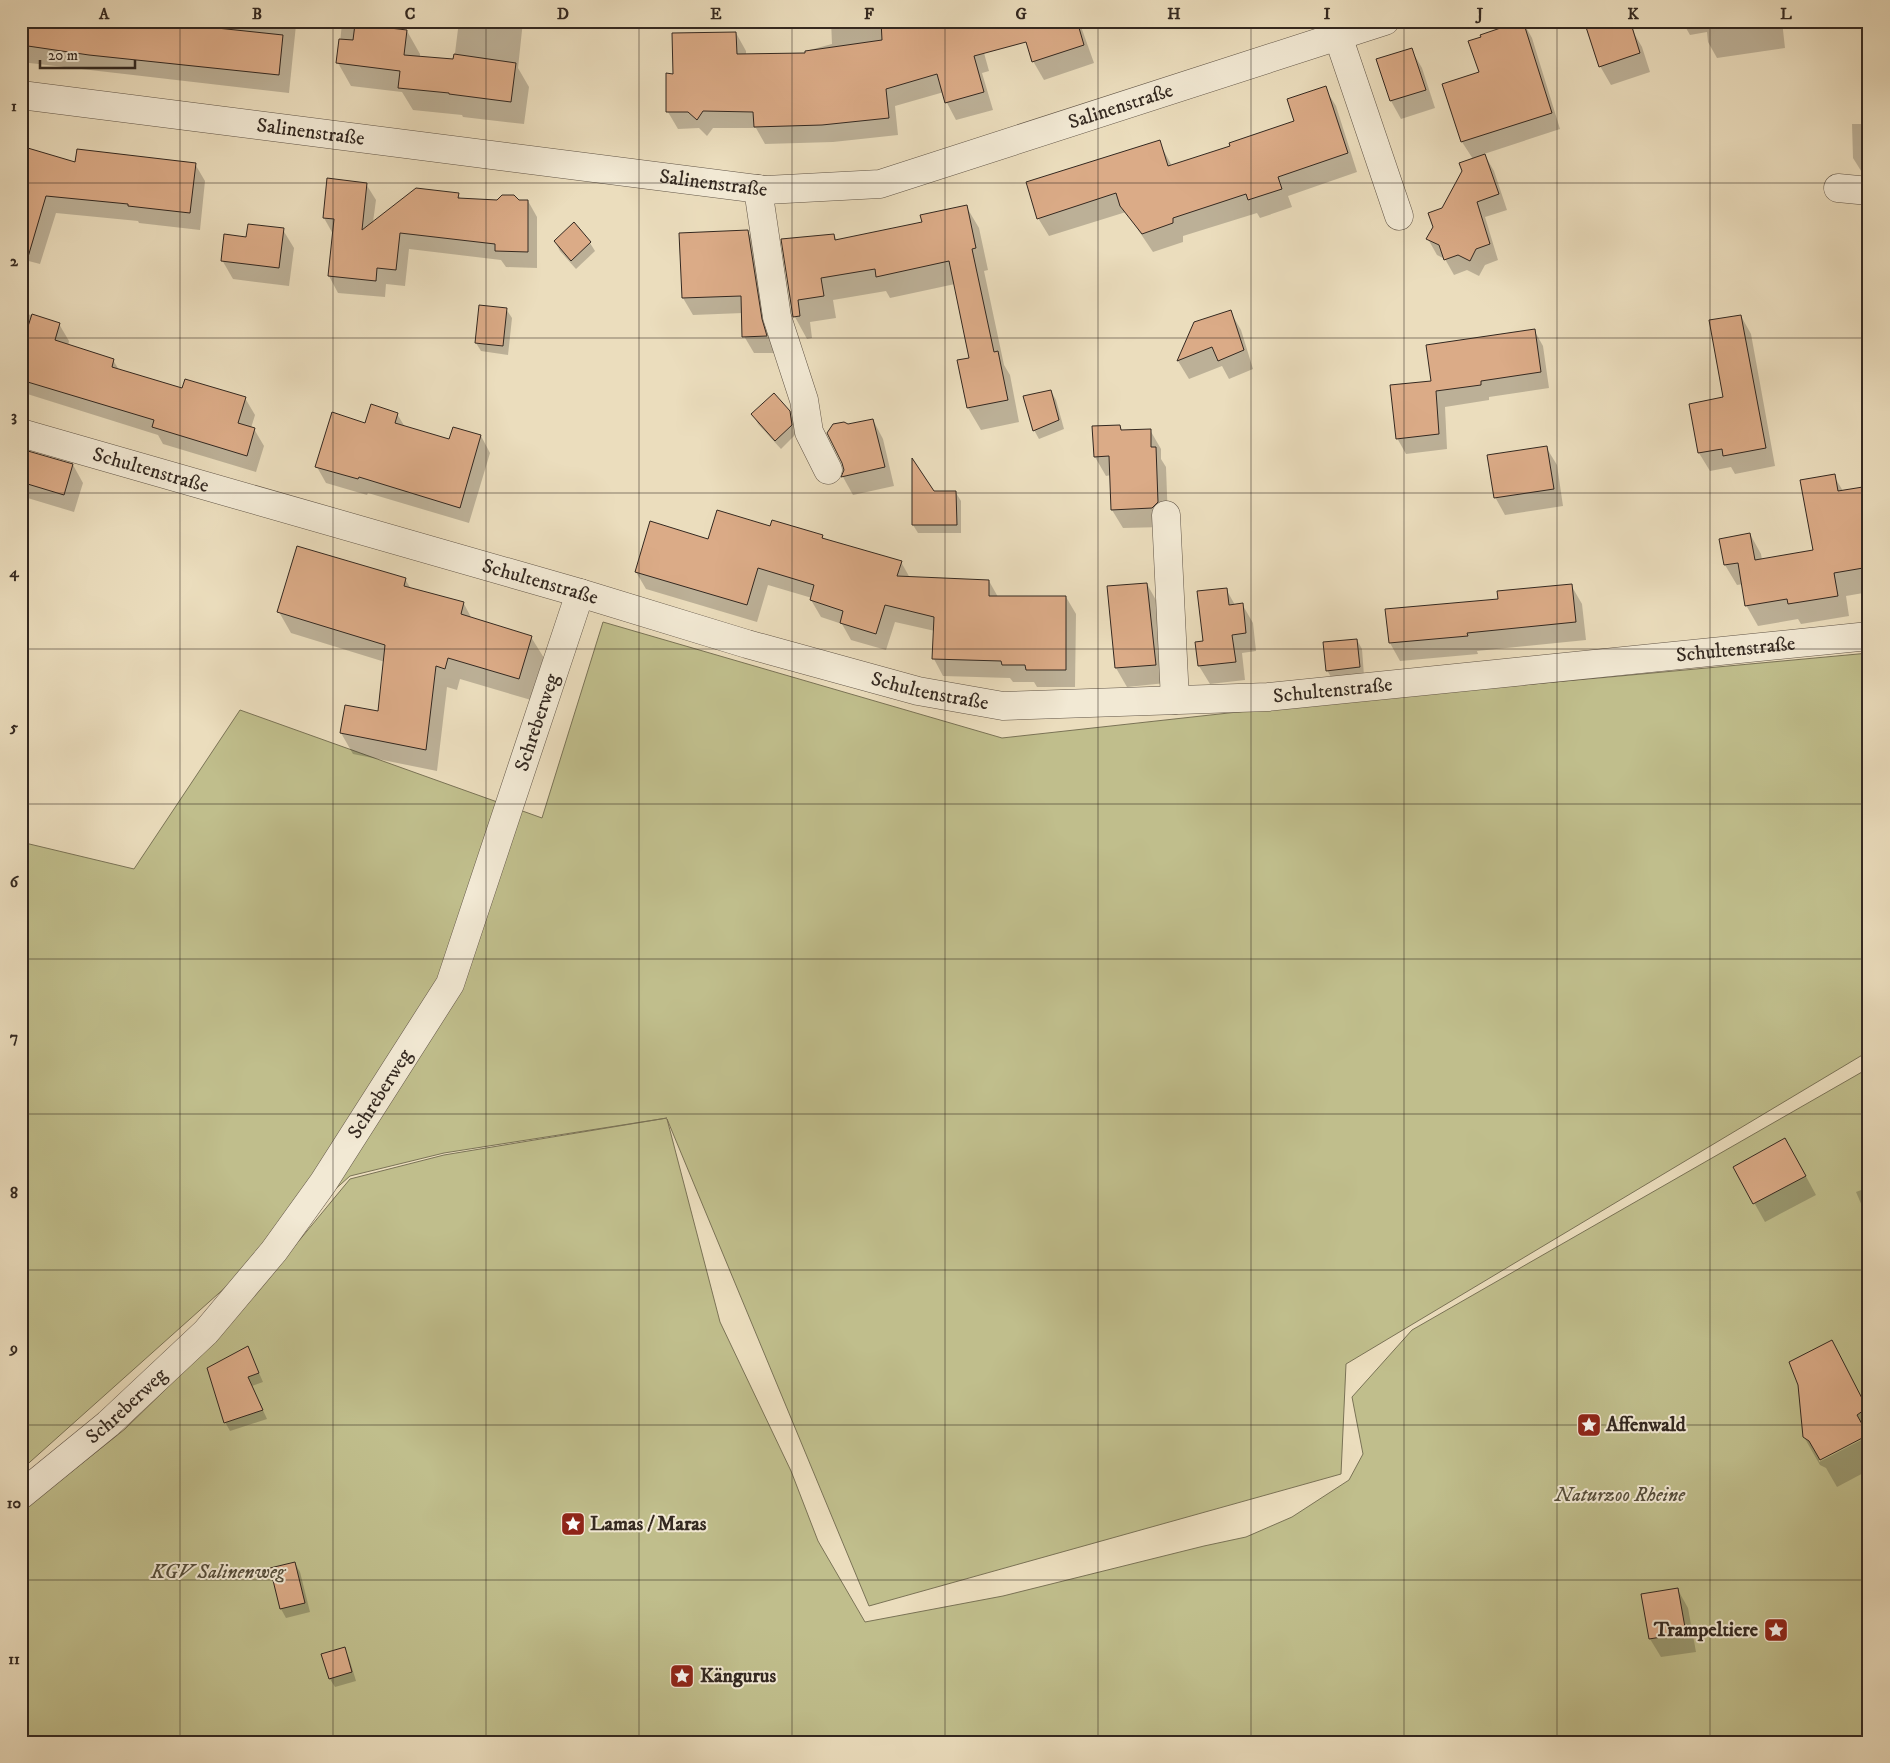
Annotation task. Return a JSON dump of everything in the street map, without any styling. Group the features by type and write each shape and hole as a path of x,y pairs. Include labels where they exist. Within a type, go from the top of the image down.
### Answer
{"street":[{"name":"Salinenstraße","path":"21,95 758,189 880,184 1385,21"},
{"path":"1338,36 1399,216"},
{"path":"1838,188 1869,191"},
{"path":"758,189 777,317 804,400 809,432 828,470"},
{"name":"Schultenstraße","path":"21,433 580,593 747,644 918,691 1003,706 1278,696 1869,636"},
{"path":"1166,515 1175,700"},
{"name":"Schreberweg","path":"21,1495 108,1424 212,1325 274,1251 324,1183 450,984 580,593"}],"green space":[{"path":"603,622 1002,738 1274,708 1869,653 1869,1051 1346,1364 1341,1474 869,1606 667,1119 720,1322 791,1471 818,1541 865,1622 1003,1596 1246,1537 1292,1517 1349,1480 1363,1454 1352,1397 1412,1330 1869,1068 1869,1742 21,1742 21,1512 125,1429 221,1335 350,1179 444,1155 667,1118 444,1153 350,1176 21,1470 21,842 134,869 240,710 542,818"}],"building":[{"path":"21,21 199,21 198,26 283,35 279,75 89,55 21,45"},
{"path":"881,21 1077,21 1084,45 1032,62 1026,42 974,56 984,92 945,103 937,74 886,89 889,118 822,125 754,127 753,112 703,111 697,120 688,112 666,112 666,73 673,74 672,33 736,32 737,54 805,53 805,51 882,40"},
{"path":"1523,21 1552,113 1461,142 1442,84 1479,72 1468,41"},
{"path":"1584,21 1627,21 1629,28 1632,27 1640,53 1599,67"},
{"path":"355,24 407,30 404,55 453,59 454,54 516,63 511,102 398,88 400,71 336,63 339,39 353,40"},
{"path":"1412,48 1426,90 1390,101 1376,59"},
{"path":"1326,86 1348,153 1278,177 1282,189 1248,200 1246,194 1173,218 1173,223 1142,234 1120,206 1116,193 1037,219 1026,182 1160,140 1168,166 1230,146 1229,143 1294,121 1287,99"},
{"path":"21,146 75,162 77,149 196,163 190,213 128,206 128,204 46,196 28,257 21,256"},
{"path":"1485,154 1499,194 1477,202 1490,244 1476,249 1470,261 1458,255 1444,260 1439,245 1426,239 1433,227 1428,213 1442,208 1462,171 1459,163"},
{"path":"327,178 367,183 362,230 416,188 459,193 458,198 497,200 502,195 514,195 519,200 528,200 528,252 495,251 495,244 400,233 396,270 377,268 376,281 328,276 334,219 323,218"},
{"path":"967,205 976,248 972,249 994,352 998,351 1008,400 967,408 957,360 969,358 949,261 876,277 875,269 821,278 824,296 798,300 800,316 793,317 781,239 834,234 835,240 922,222 920,215"},
{"path":"574,222 591,242 571,261 554,241"},
{"path":"248,224 284,228 279,268 221,261 224,234 246,237"},
{"path":"748,230 762,319 767,336 742,337 741,296 682,298 679,233"},
{"path":"479,305 507,308 503,346 475,343"},
{"path":"1231,310 1244,350 1218,361 1212,347 1177,361 1194,322"},
{"path":"32,314 60,323 55,340 114,359 112,367 182,388 185,379 246,397 238,423 255,428 247,456 152,427 154,420 21,380 21,348"},
{"path":"1741,315 1766,448 1723,456 1722,449 1698,453 1689,404 1723,397 1709,320"},
{"path":"1535,329 1541,372 1481,381 1481,385 1436,391 1439,434 1396,439 1390,385 1431,381 1426,345"},
{"path":"1051,390 1059,420 1033,431 1023,396"},
{"path":"774,393 790,411 792,425 775,441 751,414"},
{"path":"371,404 398,413 395,423 449,439 453,427 481,435 460,508 359,477 358,479 315,467 332,412 365,423"},
{"path":"873,419 885,467 841,477 844,470 842,463 827,433 833,424 844,422 848,424"},
{"path":"1120,425 1121,430 1151,429 1151,447 1156,447 1158,502 1152,508 1111,510 1109,456 1094,457 1092,426"},
{"path":"1547,446 1554,489 1494,498 1487,455"},
{"path":"21,449 73,464 64,495 21,482"},
{"path":"912,458 934,491 956,491 957,525 912,525"},
{"path":"1835,474 1838,491 1869,486 1869,567 1834,573 1838,596 1788,604 1787,599 1745,606 1738,563 1724,565 1719,539 1750,533 1755,560 1813,550 1800,480"},
{"path":"717,510 770,526 772,520 823,535 822,538 902,561 897,576 989,580 989,596 1066,596 1066,670 1026,670 1025,665 1002,665 1001,661 932,659 934,617 885,605 876,634 840,623 843,611 810,600 814,585 758,568 747,605 635,572 650,521 708,539"},
{"path":"297,546 406,578 404,586 464,602 461,614 532,636 519,679 448,658 445,669 436,666 426,750 340,733 345,705 378,711 385,645 277,612"},
{"path":"1147,583 1156,665 1115,668 1107,586"},
{"path":"1572,584 1576,622 1467,633 1468,636 1389,643 1385,609 1498,599 1497,591"},
{"path":"1227,588 1229,605 1243,603 1246,633 1232,635 1236,662 1198,666 1195,642 1203,641 1197,591"},
{"path":"1357,639 1360,667 1326,671 1323,642"},
{"path":"1785,1138 1806,1176 1753,1204 1733,1167"},
{"path":"1832,1340 1867,1408 1857,1415 1868,1435 1820,1460 1809,1441 1803,1437 1798,1385 1789,1362"},
{"path":"248,1346 259,1373 248,1377 263,1410 224,1423 207,1368"},
{"path":"295,1562 305,1603 280,1609 270,1568"},
{"path":"1678,1588 1686,1633 1649,1639 1641,1594"},
{"path":"345,1647 352,1672 329,1679 321,1654"}],"place":[{"name":"Affenwald","path":"1589,1425"},
{"name":"Lamas / Maras","path":"573,1524"},
{"name":"Trampeltiere","path":"1776,1630"},
{"name":"Kängurus","path":"682,1676"}],"park label":[{"name":"Naturzoo Rheine","path":"1620,1495"},
{"name":"KGV Salinenweg","path":"218,1572"}]}
